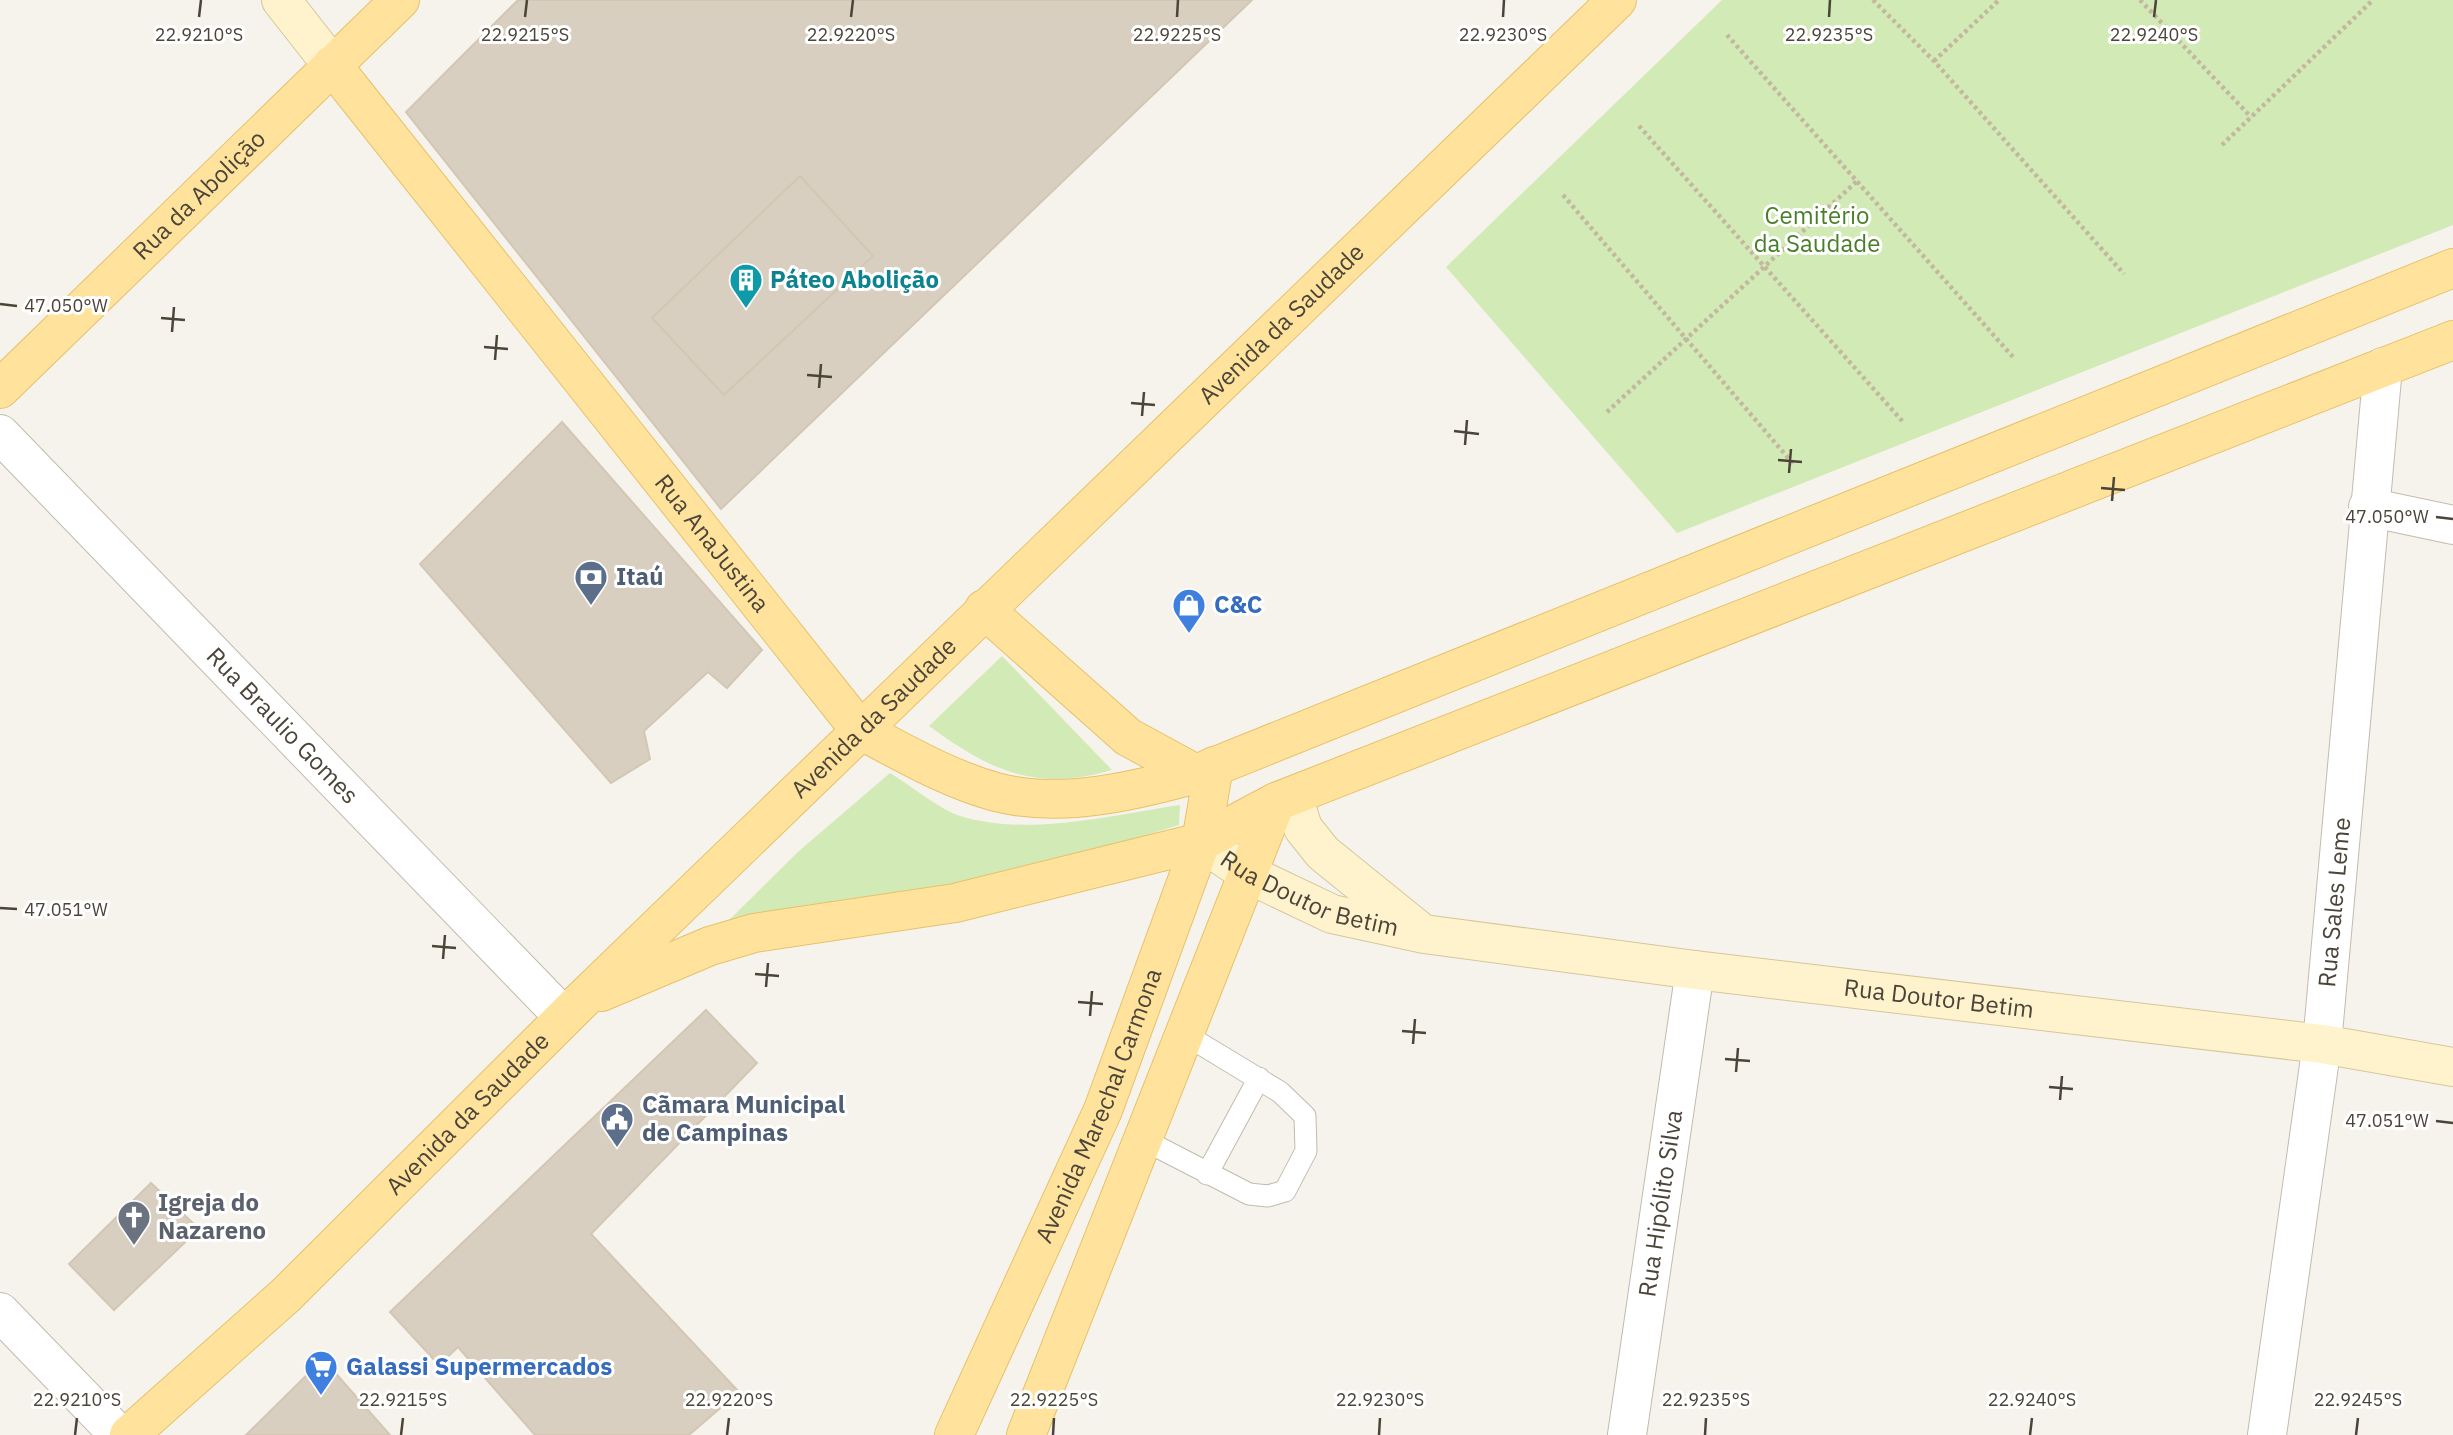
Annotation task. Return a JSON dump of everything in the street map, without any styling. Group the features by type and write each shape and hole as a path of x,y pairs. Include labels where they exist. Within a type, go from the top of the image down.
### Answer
{"main road":[{"name":"Rua da Abolição","path":"0,389 400,0"},
{"name":"Avenida da Saudade","path":"129,1435 286,1294 572,1009 1617,0"},
{"name":"Rua AnaJustina","path":"332,65 860,730 942,773 998,792 1060,798 1132,792 1205,770 2453,268"},
{"path":"572,1009 710,946 754,933 955,903 1201,842 1284,799 2453,340"},
{"path":"984,610 1128,737 1205,770"},
{"name":"Avenida Marechal Carmona","path":"954,1435 1104,1110 1201,842 1205,770"},
{"path":"1026,1435 1250,875 1284,799"}],"street":[{"path":"281,0 332,65"},
{"name":"Rua Sales Leme","path":"2267,1435 2322,1044 2368,507 2383,367"},
{"name":"Rua Braulio Gomes","path":"0,435 572,1009"},
{"path":"2368,507 2453,525"},
{"name":"Rua Doutor Betim","path":"1284,799 1323,853 1424,934"},
{"name":"Rua Doutor Betim","path":"1201,842 1250,875 1332,914 1424,934 1695,970 2322,1044 2453,1068"},
{"name":"Rua Hipólito Silva","path":"1627,1435 1695,970"},
{"path":"0,1311 119,1435"}],"lane":[{"path":"1144,1140 1249,1194 1268,1196 1285,1191 1306,1151 1305,1116 1280,1092 1186,1035"},
{"path":"1207,1174 1259,1079"}],"path":[{"path":"1873,0 1934,61 2124,274"},
{"path":"1934,61 1999,0"},
{"path":"2140,0 2251,117"},
{"path":"2222,145 2373,0"},
{"path":"1727,35 2013,357"},
{"path":"1639,126 1904,423"},
{"path":"1607,412 1857,181"},
{"path":"1563,195 1794,466"}],"green space":[{"name":"Cemitério da Saudade","path":"1722,0 2453,0 2453,225 1677,533 1446,267"},
{"path":"1002,656 1112,770 1060,779 1015,773 973,755 929,726"},
{"path":"890,773 952,813 987,822 1014,825 1070,822 1180,805 1179,825 941,898 721,928 799,851"}],"building":[{"name":"Páteo Abolição","path":"518,0 1252,0 721,509 406,112"},
{"path":"800,176 873,256 724,395 652,318"},
{"name":"Itaú","path":"562,422 762,650 727,688 708,672 644,731 650,759 611,783 420,564"},
{"name":"Cãmara Municipal de Campinas","path":"706,1010 757,1063 591,1234 739,1392 689,1435 535,1435 458,1347 439,1365 390,1312"},
{"name":"Igreja do Nazareno","path":"151,1183 199,1229 114,1310 69,1264"},
{"name":"Galassi Supermercados","path":"323,1359 390,1435 246,1435"}],"place":[{"name":"Páteo Abolição","path":"746,310"},
{"name":"Itaú","path":"591,607"},
{"name":"C&C","path":"1189,635"},
{"name":"Cãmara Municipal de Campinas","path":"617,1149"},
{"name":"Igreja do Nazareno","path":"134,1247"},
{"name":"Galassi Supermercados","path":"321,1397"}]}
